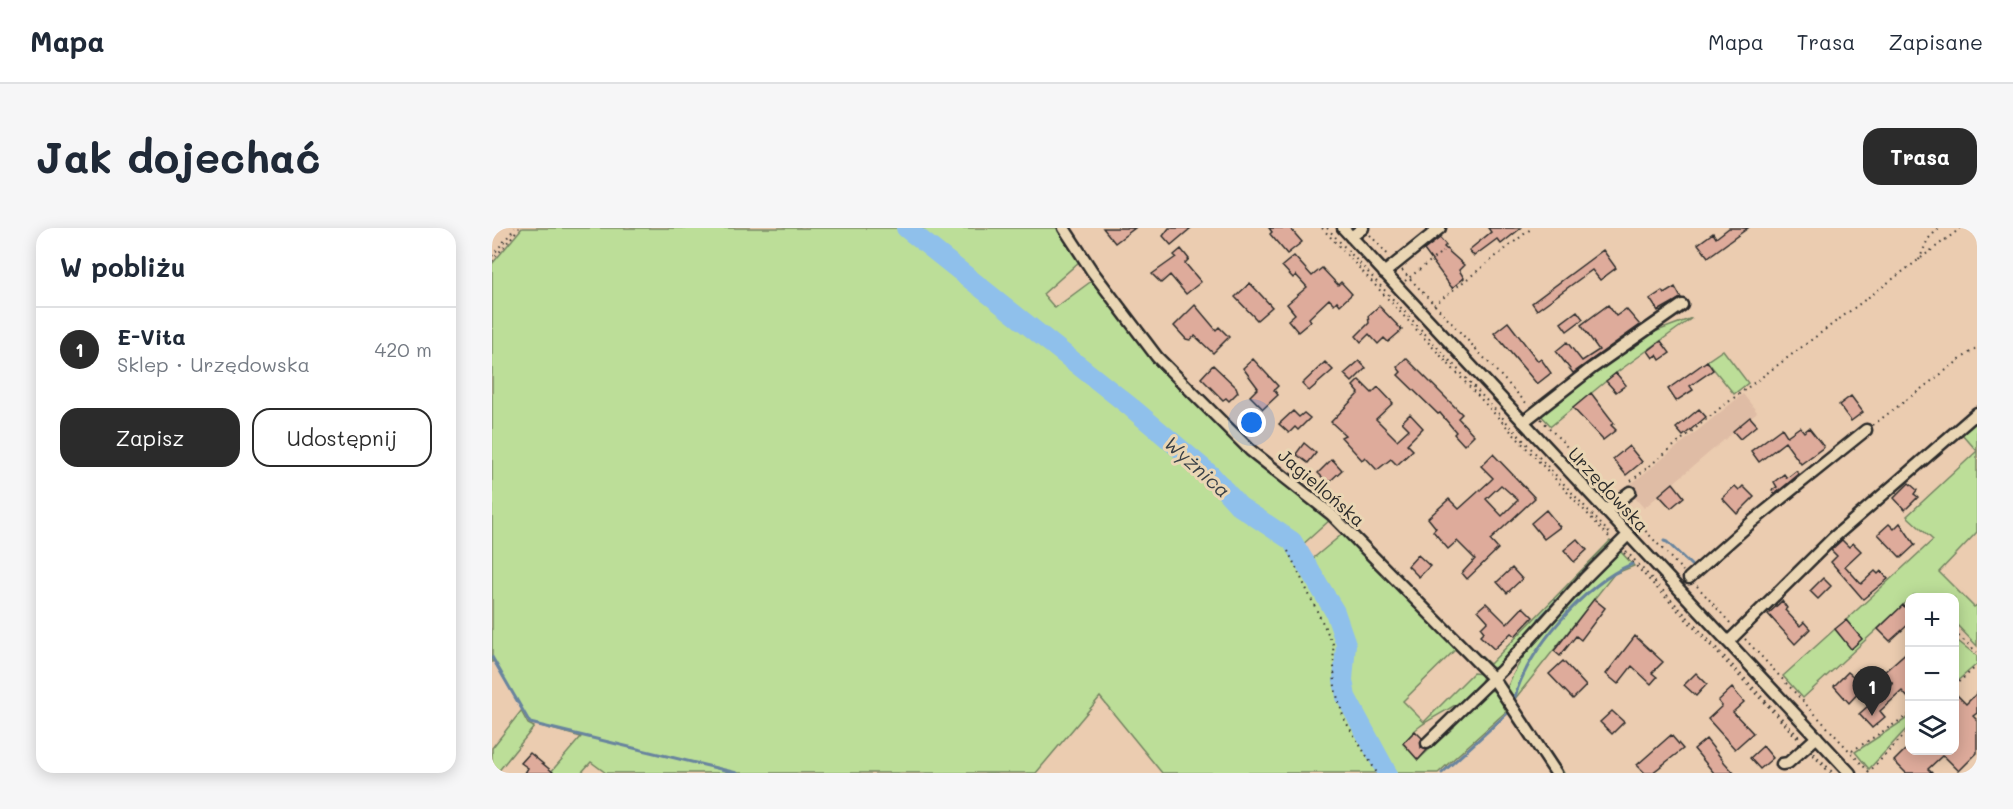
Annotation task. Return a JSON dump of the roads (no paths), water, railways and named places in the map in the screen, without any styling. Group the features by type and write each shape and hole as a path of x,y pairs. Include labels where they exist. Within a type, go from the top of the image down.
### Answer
{"street":[{"name":"Jagiellońska","path":"1064,228 1092,271 1157,357 1251,450 1331,514 1493,678 1556,773"},
{"name":"Urzędowska","path":"1343,228 1846,769"},
{"path":"1351,237 1363,228"},
{"path":"1384,273 1440,228"},
{"path":"1523,422 1592,368 1682,304"},
{"path":"1728,642 1833,538 1977,413"},
{"path":"1689,578 1754,521 1866,430"},
{"path":"1603,508 1630,487"},
{"path":"1427,743 1493,678 1628,535"},
{"path":"1785,765 1817,737"}],"waterway":[{"name":"Wyżnica","path":"906,228 1132,408 1211,475 1239,506 1292,541 1335,612 1346,644 1343,680 1346,697 1387,773"},
{"path":"1664,541 1691,565"},
{"path":"1539,619 1598,557"},
{"path":"1514,700 1531,660 1560,621 1596,587 1632,564"},
{"path":"492,657 530,723 737,773"},
{"path":"1442,773 1511,710"}],"place":[{"name":"E-Vita","path":"1872,716"}]}
